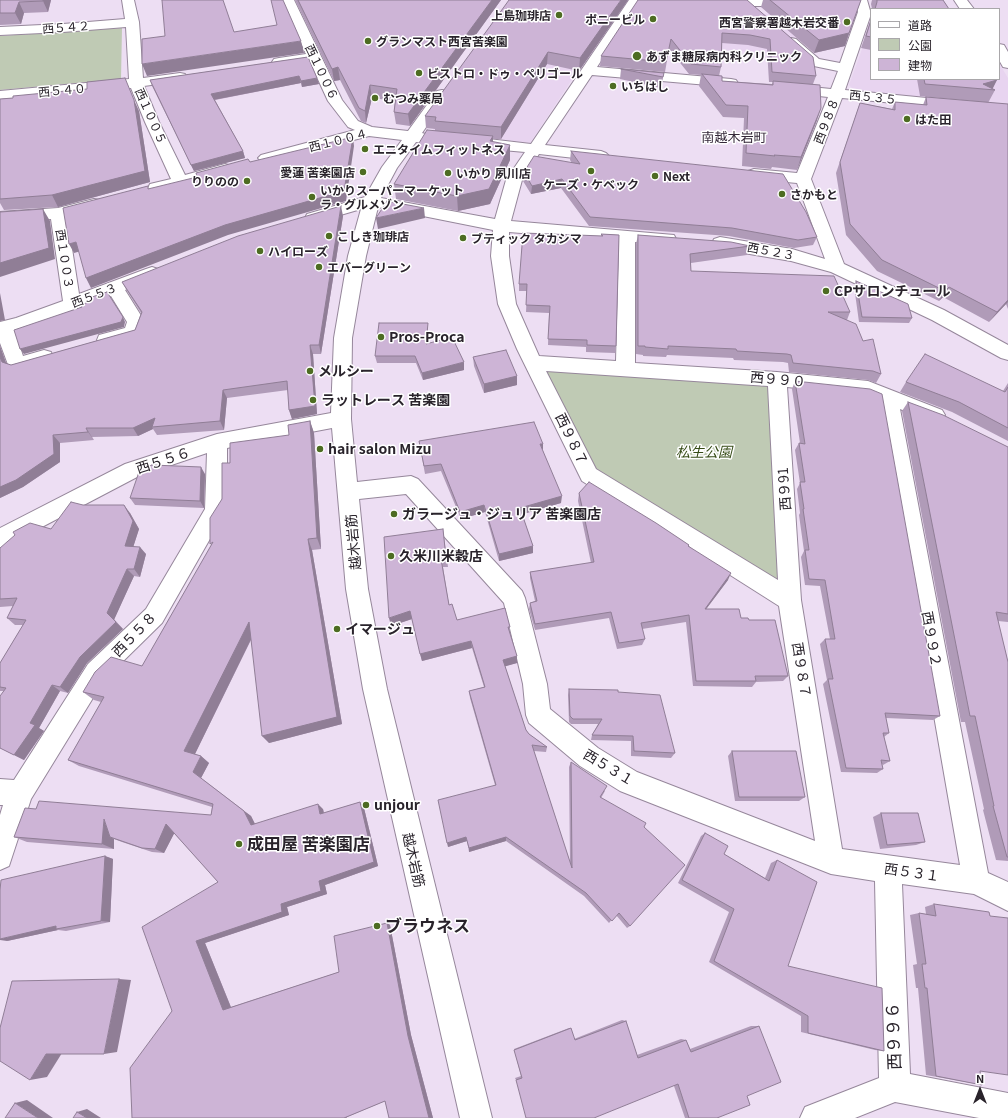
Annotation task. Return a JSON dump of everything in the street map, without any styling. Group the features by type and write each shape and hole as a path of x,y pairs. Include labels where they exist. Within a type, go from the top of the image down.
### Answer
{"street":[{"name":"西１００５","path":"128,0 132,22 136,83 152,122 180,181"},
{"name":"西１００６","path":"288,0 335,101 353,124 369,131"},
{"path":"636,0 644,0"},
{"name":"西９８７","path":"636,0 534,148 514,180 501,226 500,256 507,304 526,349 535,363 589,475 790,600 831,862"},
{"name":"西５３５","path":"861,0 865,12 837,93 1008,110"},
{"path":"846,1 867,0"},
{"path":"960,0 966,8"},
{"path":"745,1 763,17"},
{"path":"707,2 807,1"},
{"name":"西５４２","path":"0,31 63,28 132,22"},
{"path":"780,32 814,62 845,68"},
{"path":"1000,50 1008,64"},
{"path":"268,64 314,57"},
{"path":"588,70 744,84"},
{"name":"西５４０","path":"0,95 136,83 190,75"},
{"name":"越木岩筋","path":"452,81 411,137 380,184 371,201 356,256 343,338 341,419 358,589 375,689 476,1118"},
{"name":"西９８８","path":"775,87 837,93 803,179"},
{"name":"西１００４","path":"142,191 369,131 442,140"},
{"path":"465,142 534,148 613,158"},
{"path":"740,172 803,179 837,268"},
{"path":"0,216 58,214 112,199"},
{"path":"296,223 371,201 501,226 682,240"},
{"name":"西１００３","path":"58,214 72,304"},
{"path":"625,369 627,236"},
{"name":"西５２３","path":"706,242 729,244 792,255 837,268 938,315 1008,353"},
{"name":"西５５３","path":"2,329 20,324 164,268"},
{"path":"90,344 133,332 136,322 114,288"},
{"path":"2,329 17,365 61,352"},
{"name":"西９９０","path":"535,363 777,379 868,388 951,422"},
{"name":"西９91","path":"777,379 790,600"},
{"name":"西９９２","path":"888,396 976,881"},
{"name":"西５５６","path":"1,537 132,470 218,442 341,419"},
{"name":"西５５８","path":"0,858 10,792 96,672 154,616 216,510 218,442"},
{"name":"西５３１","path":"349,492 411,485 514,598 534,684 538,715 589,758 629,782 831,862 976,881 1008,897"},
{"name":"西９９６","path":"888,869 894,1088 1008,1108"},
{"path":"816,1118 894,1088"}],"shaded area":[{"path":"519,9 702,15 870,11 870,80 1000,80 1000,65 1008,78 1008,105 855,91 849,85 866,38 837,33 799,42 799,56 599,39 530,143 432,131"}],"green space":[{"path":"122,28 121,79 0,90 0,36"},
{"name":"松生公園","path":"544,370 774,380 785,590 594,472"}],"building":[{"path":"0,0 43,1 19,2 15,13 0,13"},
{"path":"162,0 223,0 234,32 277,25 271,0 283,0 301,41 142,64 142,39 165,36"},
{"path":"298,0 492,0 408,114 394,112 397,89 370,85 365,111 359,108 338,67 332,69"},
{"path":"509,0 621,0 580,58 548,52 501,127 435,121 436,117 425,116"},
{"path":"638,0 747,0 813,57 816,76 772,72 770,39 750,35 722,33 721,67 691,64 671,39 666,62 601,56"},
{"path":"770,0 861,0 849,33 819,40"},
{"path":"877,0 943,0 948,8 875,8"},
{"path":"870,23 870,37 866,36"},
{"path":"308,57 317,78 301,81 299,76 211,94 243,151 191,165 150,80"},
{"path":"621,69 664,73 663,77"},
{"path":"702,74 722,76 722,81 773,85 773,81 820,85 821,108 801,157 746,153 748,106 726,105"},
{"path":"125,78 134,100 145,171 52,195 0,199 0,99 13,98 13,96 87,89 87,82"},
{"path":"924,80 997,80 983,84 995,90 925,84"},
{"path":"926,97 1008,104 1008,300 997,312 949,287 945,291 882,260 850,224 840,162 860,103 895,110 895,102 927,105"},
{"path":"427,130 493,136 490,141 510,145 489,189 457,196 394,184"},
{"path":"353,137 344,191 225,225 86,278 76,242 69,244 63,208 148,186 148,189 197,177 196,173 248,159 250,162"},
{"path":"571,151 783,174 806,212 817,237 798,240 732,228 590,217 562,179 532,186 524,172 534,156 580,164"},
{"path":"387,201 424,208 376,218"},
{"path":"341,206 319,345 310,345 315,406 289,410 287,381 223,390 220,421 152,427 155,418 133,428 86,428 88,432 53,435 54,454 16,480 0,487 0,357 2,362 11,365 135,330 142,312 122,282 238,236"},
{"path":"43,209 49,248 0,263 0,212"},
{"path":"523,233 603,236 601,234 619,235 616,346 587,345 587,340 548,339 550,306 526,305 527,284 519,284"},
{"path":"638,235 731,242 750,246 690,254 691,271 834,276 850,312 828,312 856,324 863,341 873,339 881,374 873,371 793,363 791,355 787,354 737,351 736,349 668,346 668,349 638,346"},
{"path":"856,281 908,304 912,318 862,317"},
{"path":"107,292 123,317 121,322 20,349 14,330 82,307 81,305 93,300 92,297"},
{"path":"379,323 428,323 426,344 452,337 464,362 422,373 415,356 375,356"},
{"path":"506,350 517,376 484,384 473,357"},
{"path":"925,354 1005,392 1008,387 1008,428 959,402 906,382"},
{"path":"795,381 870,389 882,394 940,716 885,713 889,733 883,733 890,761 881,760 883,769 846,768 828,679 833,679 825,639 835,639 825,580 809,579 805,550 809,550 800,482 805,482 799,443 805,444"},
{"path":"908,402 943,415 1008,447 1008,614 996,612 1008,662 1008,857 993,806 975,716 970,716"},
{"path":"310,421 317,538 308,539 337,717 262,736 249,622 184,751 201,756 193,772 244,811 251,825 318,804 320,814 360,802 374,862 319,881 321,891 281,904 282,912 196,941 223,1010 339,972 334,936 387,923 408,1036 429,1118 389,1118 385,1101 344,1118 132,1118 130,1068 172,1011 142,927 218,882 166,824 155,849 142,848 110,837 104,819 102,844 14,837 25,808 36,809 39,801 211,815 213,804 68,760 104,697 83,692 95,672 111,657 142,666 213,542 210,544 210,518 222,499 222,463 230,463 230,443 289,435 288,425"},
{"path":"534,422 543,444 540,444 562,496 520,508 533,546 499,554 484,505 460,512 441,464 424,466 419,441"},
{"path":"152,465 201,467 200,501 130,498 140,469"},
{"path":"589,482 656,523 689,545 688,546 731,573 705,609 739,609 741,618 748,618 749,620 775,620 788,676 755,676 756,681 696,681 689,615 641,623 645,639 619,643 611,612 535,624 530,603 537,601 530,572 594,562 579,493"},
{"path":"71,502 83,505 124,505 133,521 125,546 140,547 134,569 127,569 107,613 116,622 80,657 60,687 52,685 30,723 35,725 14,755 0,748 0,696 6,688 0,687 0,663 26,620 7,618 17,598 0,599 0,548 15,535 13,532 30,523 51,529"},
{"path":"443,529 446,558 441,559 449,605 452,604 457,620 505,608 510,627 508,627 517,656 503,660 526,730 529,734 547,747 532,745 572,868 571,762 607,786 600,797 646,823 644,827 685,865 630,926 619,913 612,921 586,893 506,837 469,848 466,837 447,843 438,800 496,785 469,691 485,687 471,641 420,654 410,611 389,618 384,537"},
{"path":"569,689 618,690 618,692 660,695 675,753 634,751 633,736 592,735 602,719 573,719 570,716"},
{"path":"732,751 796,751 805,797 739,797"},
{"path":"881,813 918,813 925,842 887,845"},
{"path":"705,833 728,846 724,854 769,881 777,860 817,882 788,966 882,988 884,1051 808,1033 808,1016 714,961 734,909 682,880"},
{"path":"105,856 101,921 56,929 56,926 0,939 1,880"},
{"path":"934,904 989,912 990,916 1008,918 1008,1075 980,1071 982,1085 936,1076 927,988 925,988 922,964 926,964 919,913 936,916"},
{"path":"119,979 104,1054 46,1054 30,1080 0,1061 0,1028 12,981"},
{"path":"626,1021 638,1058 686,1040 691,1052 759,1026 781,1082 747,1096 750,1105 717,1118 689,1118 678,1084 594,1118 526,1118 516,1080 522,1078 514,1050 571,1028 575,1040"},
{"path":"15,1103 38,1118 5,1118"},
{"path":"77,1112 87,1118 73,1118"}],"place":[{"name":"上島珈琲店","path":"559,15"},
{"name":"ポニービル","path":"653,19"},
{"name":"西宮警察署越木岩交番","path":"847,22"},
{"name":"グランマスト西宮苦楽園","path":"368,41"},
{"name":"あずま糖尿病内科クリニック","path":"637,56"},
{"name":"ビストロ・ドゥ・ペリゴール","path":"419,73"},
{"name":"いちはし","path":"613,86"},
{"name":"むつみ薬局","path":"375,98"},
{"name":"はた田","path":"907,119"},
{"name":"エニタイムフィットネス","path":"365,149"},
{"name":"ケーズ・ケベック","path":"591,171"},
{"name":"愛蓮 苦楽園店","path":"363,172"},
{"name":"いかり 夙川店","path":"448,173"},
{"name":"Next","path":"655,176"},
{"name":"りりのの","path":"247,181"},
{"name":"さかもと","path":"782,194"},
{"name":"いかりスーパーマーケット ラ・グルメゾン","path":"312,197"},
{"name":"こしき珈琲店","path":"329,236"},
{"name":"ブティック タカシマ","path":"463,238"},
{"name":"ハイローズ","path":"260,251"},
{"name":"エバーグリーン","path":"319,267"},
{"name":"CPサロンチュール","path":"826,291"},
{"name":"Pros-Proca","path":"381,337"},
{"name":"メルシー","path":"310,371"},
{"name":"ラットレース 苦楽園","path":"313,400"},
{"name":"hair salon Mizu","path":"320,449"},
{"name":"ガラージュ・ジュリア 苦楽園店","path":"394,514"},
{"name":"久米川米穀店","path":"391,556"},
{"name":"イマージュ","path":"337,629"},
{"name":"unjour","path":"366,805"},
{"name":"成田屋 苦楽園店","path":"239,844"},
{"name":"ブラウネス","path":"377,926"}],"district":[{"name":"南越木岩町","path":"734,137"}]}
